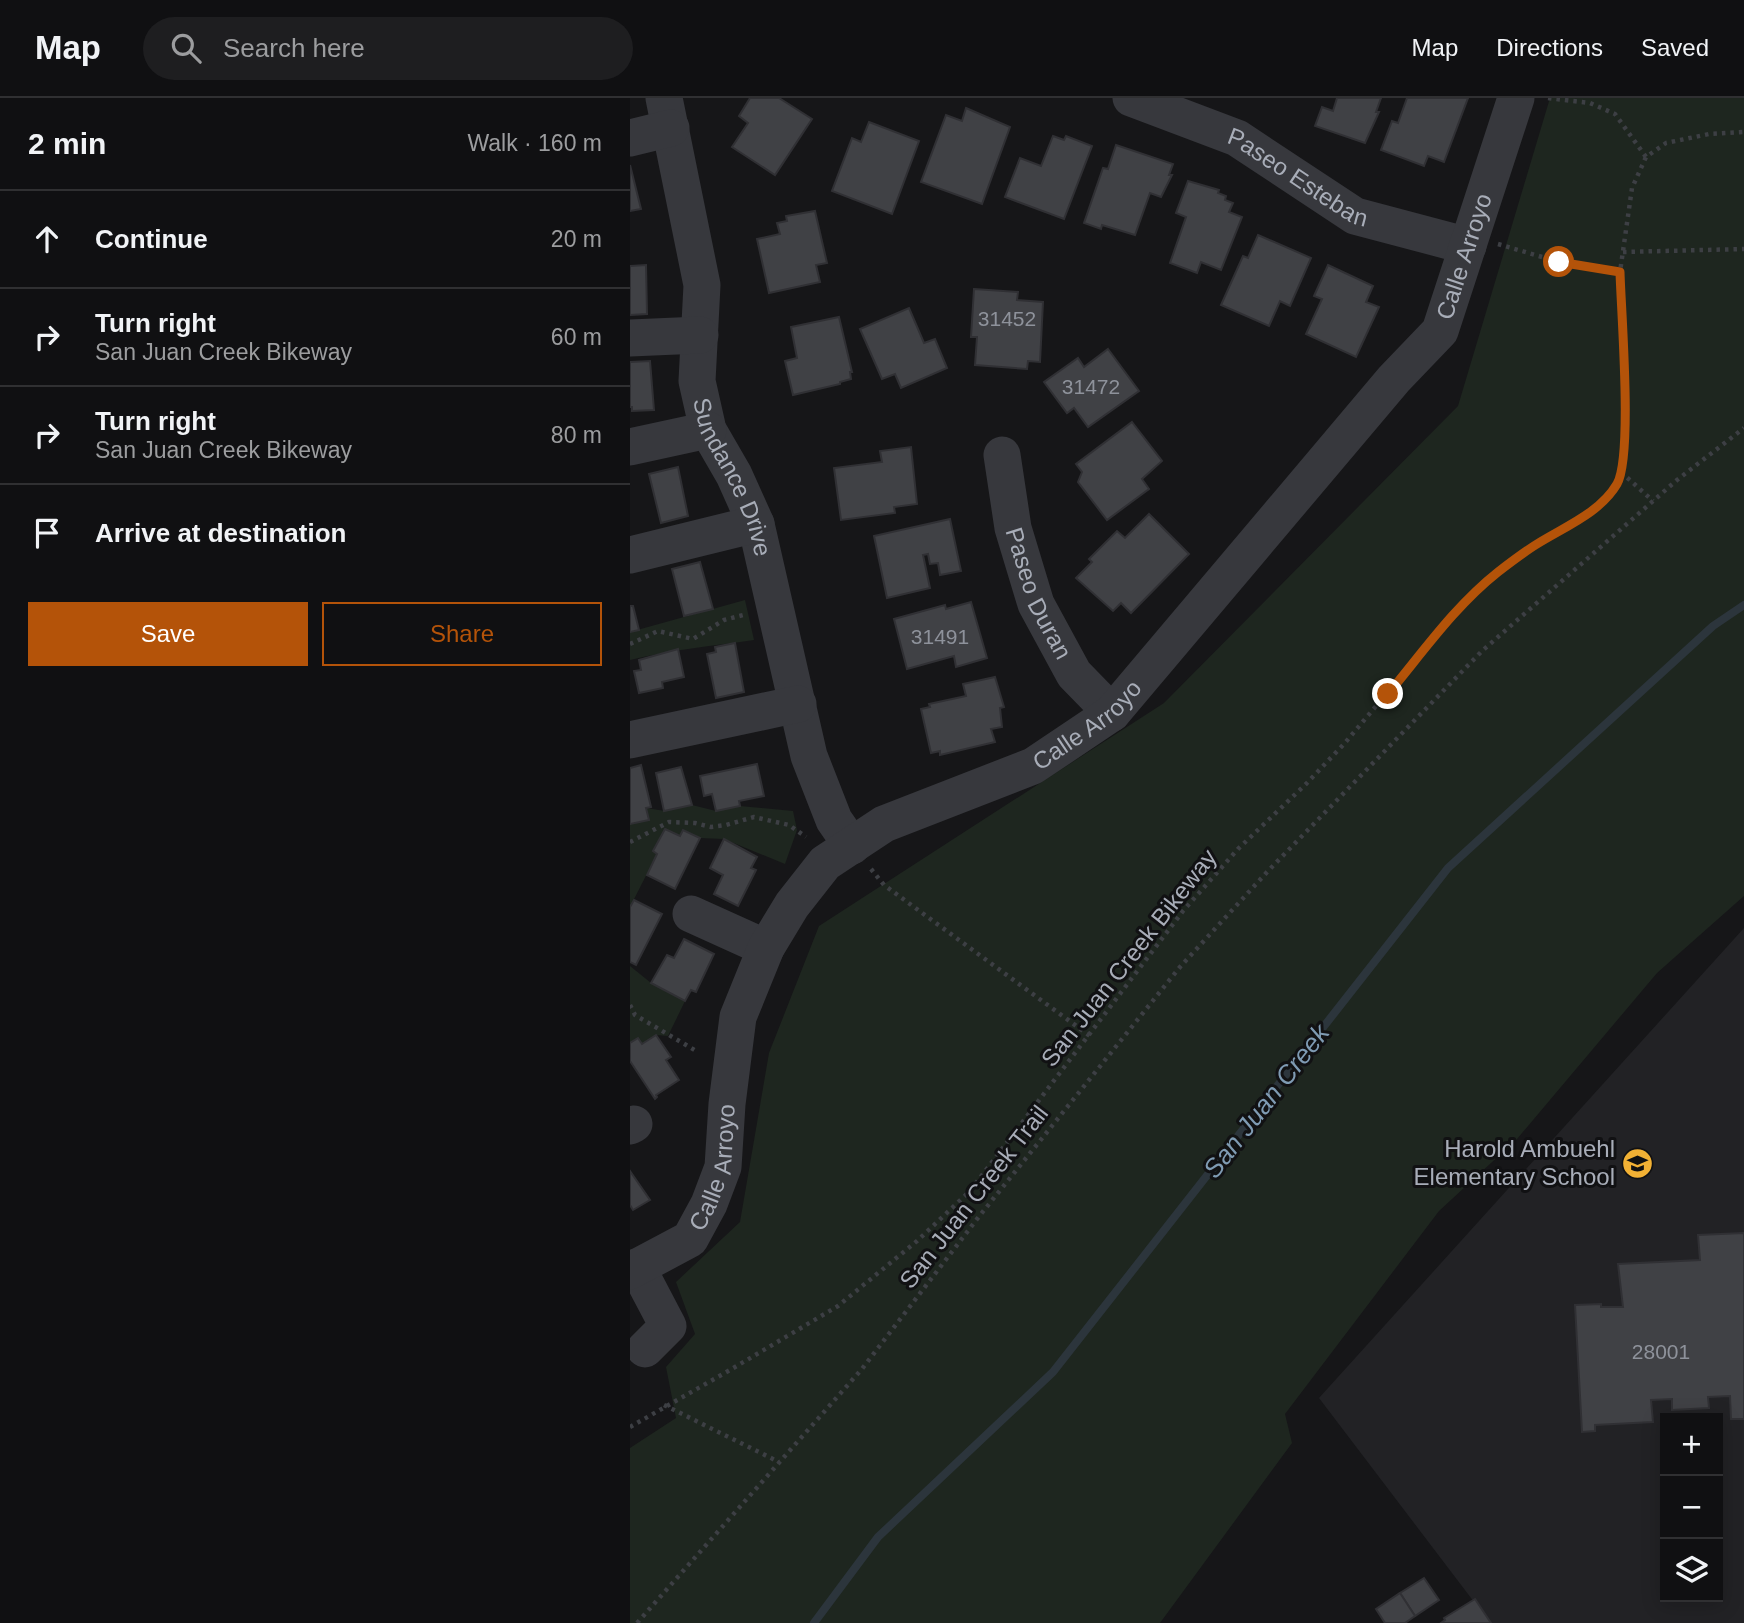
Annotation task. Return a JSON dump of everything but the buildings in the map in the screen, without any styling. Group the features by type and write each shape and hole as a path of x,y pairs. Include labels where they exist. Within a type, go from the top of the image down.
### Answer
{"street":[{"name":"Paseo Esteban","path":"1132,98 1237,138 1355,216 1469,241"},
{"name":"Calle Arroyo","path":"634,1269 690,1239 709,1205 723,1167 727,1104 738,1017 766,948 792,905 825,863 884,824 1033,766 1112,713 1394,379 1440,331 1516,98"},
{"path":"630,138 667,113"},
{"name":"Sundance Drive","path":"667,113 702,285 697,381 708,430 734,475 756,524 809,756 834,820 852,846"},
{"path":"630,338 700,335"},
{"path":"630,447 708,430"},
{"name":"Paseo Duran","path":"1002,455 1013,528 1036,604 1074,674 1112,713"},
{"path":"630,555 756,524"},
{"path":"630,740 798,704"},
{"path":"691,915 766,948"},
{"path":"634,1269 668,1326 645,1349"}],"path":[{"path":"1548,98 1590,103 1615,114 1646,157 1667,143 1709,134 1744,132"},
{"name":"San Juan Creek Bikeway","path":"630,1427 838,1306 917,1241 970,1191 1183,911 1238,849 1306,785 1344,744 1457,610 1497,573 1536,544 1576,522 1618,484 1625,433 1620,272 1632,188 1646,157"},
{"path":"1469,241 1559,262 1620,272"},
{"path":"1623,252 1744,249"},
{"name":"San Juan Creek Trail","path":"637,1623 862,1369 986,1208 1180,967 1286,851 1482,651 1653,500 1744,428"},
{"path":"1621,472 1653,500"},
{"path":"630,644 658,631 693,639 724,620 747,614"},
{"path":"630,842 669,822 695,822 711,827 754,817 789,825 811,840"},
{"path":"852,846 884,885 1090,1036"},
{"path":"630,1005 635,1015 698,1052"},
{"path":"664,1405 779,1462"}],"shaded area":[{"path":"1550,98 1744,98 1744,896 1657,973 1517,1139 1439,1211 1285,1414 1292,1443 1160,1623 630,1623 630,1448 676,1418 666,1367 695,1334 676,1282 740,1222 769,1053 819,926 1164,703 1458,406"},
{"path":"745,600 754,640 630,660 630,632"},
{"path":"692,805 716,811 740,806 793,811 797,830 785,864 724,839 700,838 684,830 680,836 653,851 657,854 630,907 630,824 648,820 646,808 665,811"},
{"name":"Harold Ambuehl Elementary School","path":"1744,928 1744,1623 1490,1623 1319,1398"},
{"path":"630,966 651,983 685,1001 668,1036 656,1035 642,1044 638,1038 630,1043"}],"waterway":[{"name":"San Juan Creek","path":"814,1623 878,1537 1053,1372 1448,868 1713,626 1744,605"}],"place":[{"name":"Harold Ambuehl Elementary School","path":"1638,1163"}],"route":[{"path":"1388,694 1457,610 1497,573 1536,544 1576,522 1618,484 1623,467 1625,433 1620,272 1559,262"}]}
